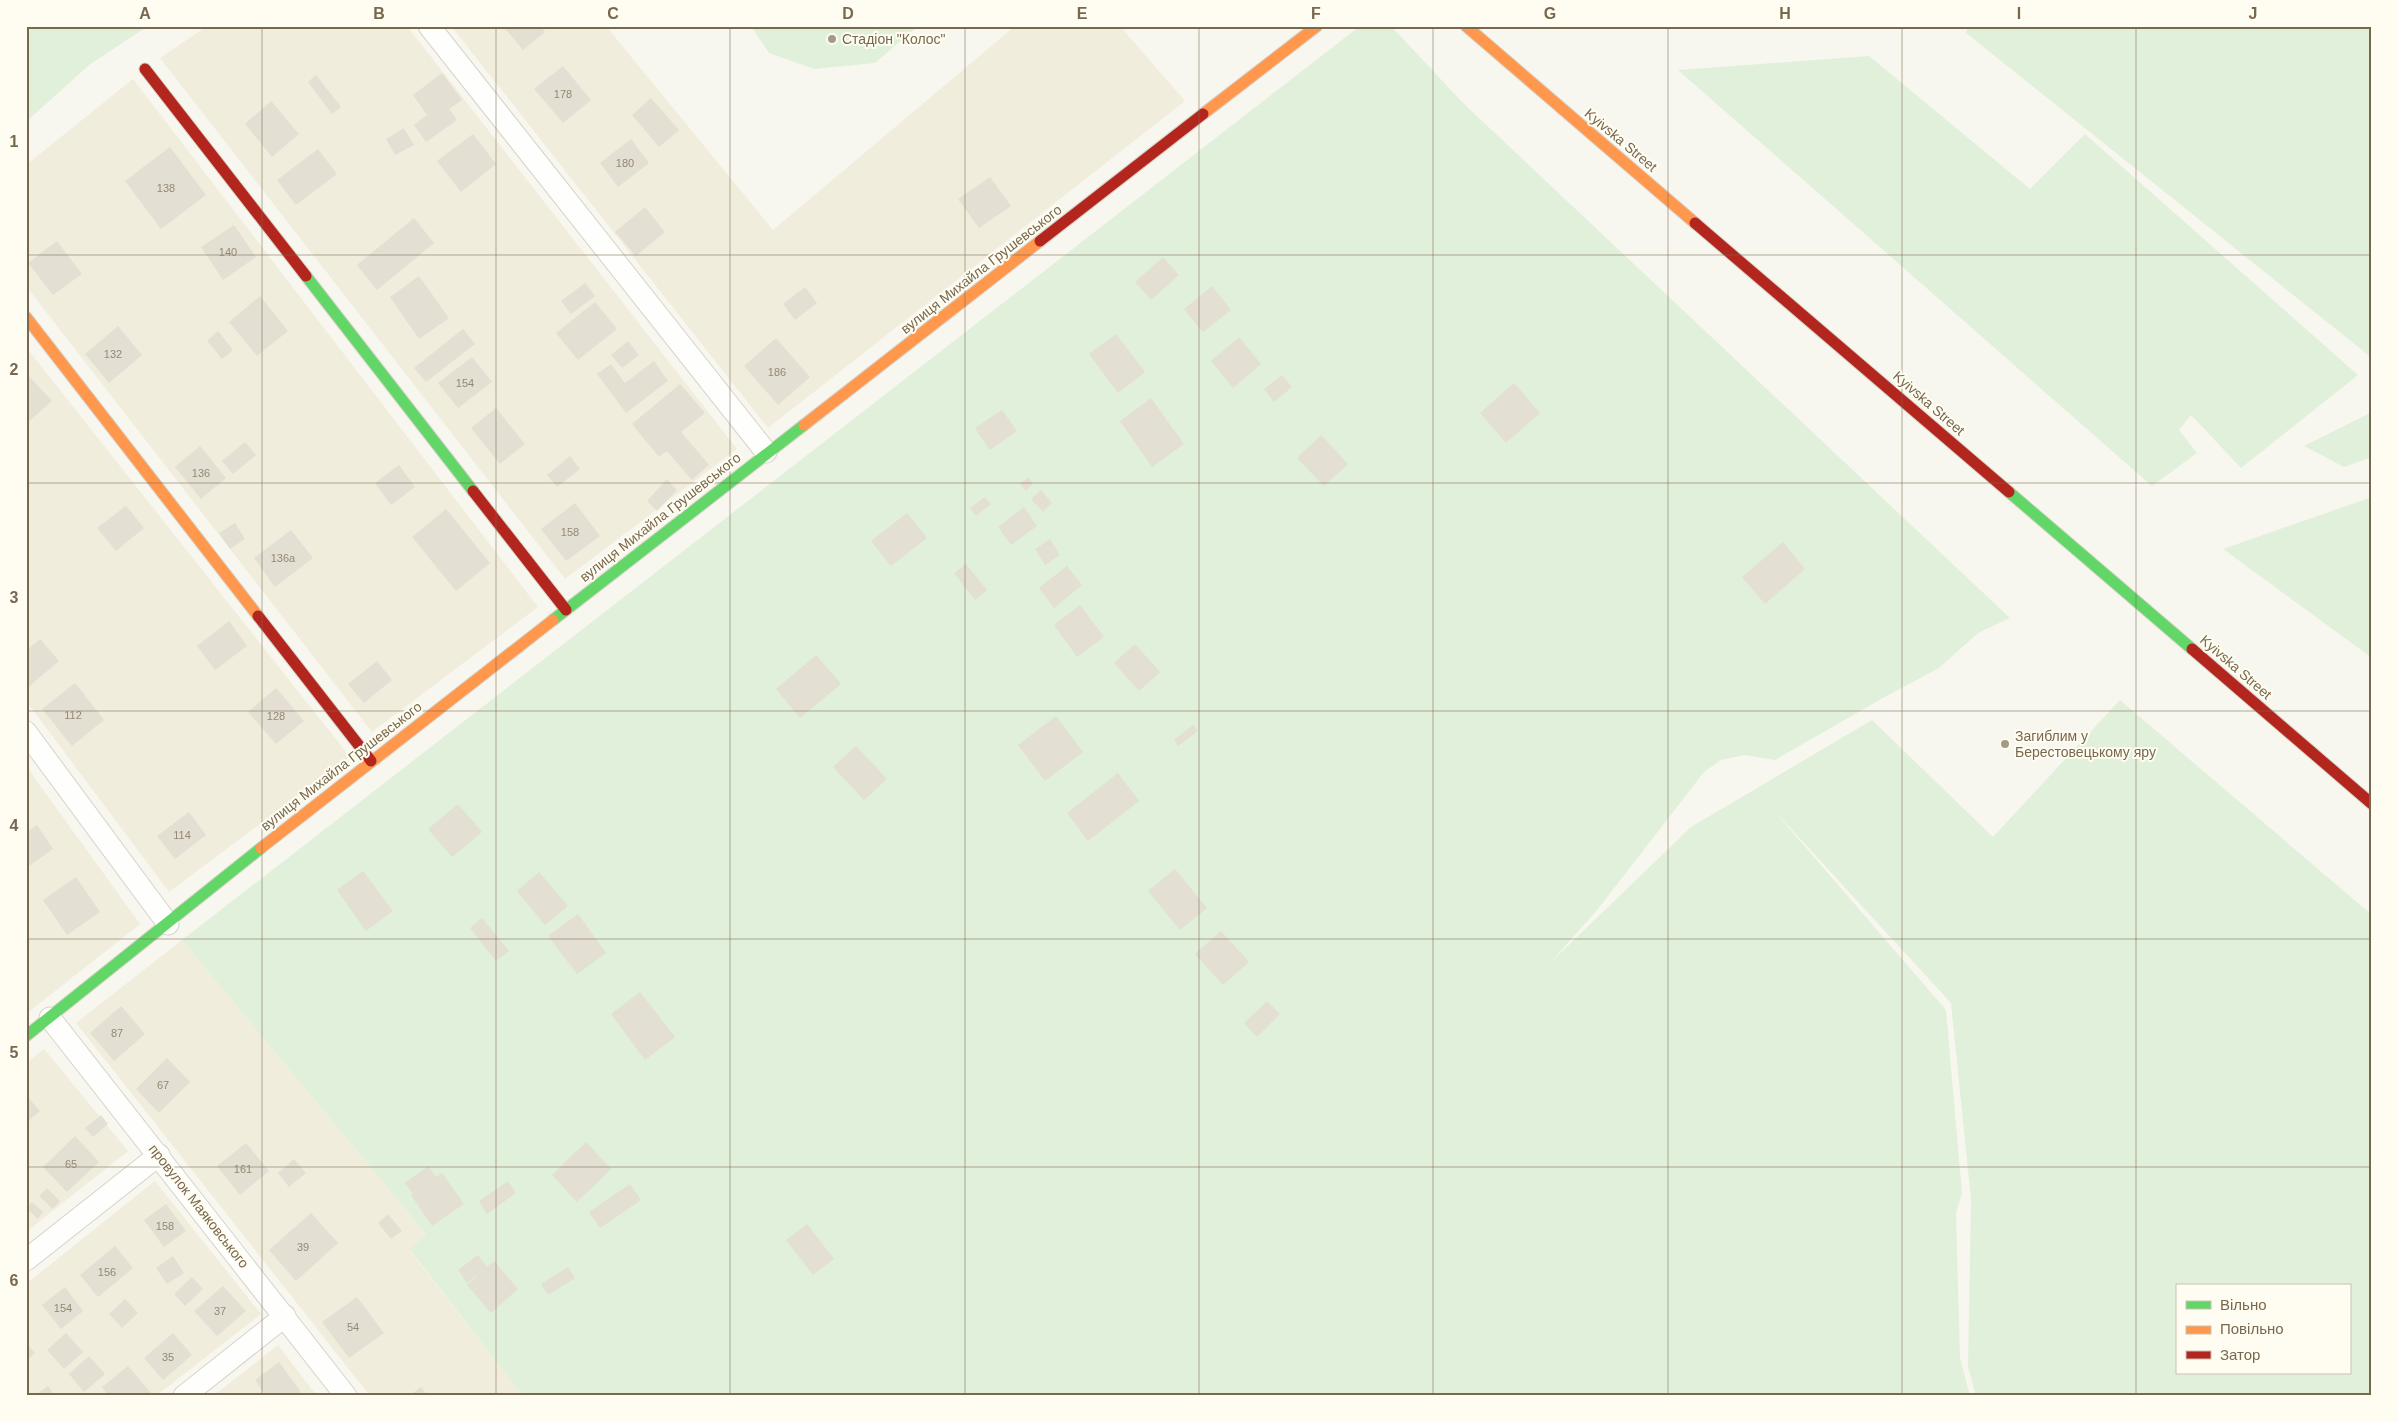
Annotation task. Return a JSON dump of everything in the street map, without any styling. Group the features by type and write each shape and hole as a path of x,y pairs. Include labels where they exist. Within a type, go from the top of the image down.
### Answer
{"street":[{"path":"428,26 766,452"},
{"name":"вулиця Михайла Грушевського","path":"26,1036 371,761 766,452 1317,26"},
{"name":"Kyivska Street","path":"1466,26 2372,804"},
{"path":"145,69 566,610"},
{"path":"26,317 371,761"},
{"path":"26,732 168,924"},
{"name":"провулок Маяковського","path":"50,1018 346,1396"},
{"path":"26,1260 159,1155"},
{"path":"184,1396 285,1316"}],"shaded area":[{"path":"207,26 407,26 737,449 565,579 160,58"},
{"path":"451,26 606,26 773,230 1015,26 1120,26 1185,101 768,428"},
{"path":"133,79 538,607 372,732 26,286 26,165"},
{"path":"26,347 350,757 169,892 26,701"},
{"path":"26,766 140,924 26,1014"},
{"path":"182,940 426,1234 410,1251 523,1396 370,1396 76,1023"},
{"path":"44,1049 128,1151 26,1232 26,1063"},
{"path":"155,1181 261,1314 156,1396 26,1396 26,1284"},
{"path":"278,1345 317,1396 213,1396"}],"green space":[{"path":"26,26 148,26 89,65 26,122"},
{"name":"Стадіон \"Колос\"","path":"751,26 918,26 875,63 814,69 769,53"},
{"path":"1360,26 1391,26 1464,104 2010,618 1978,633 1939,668 1775,760 1744,755 1721,760 1704,772 1598,909 1551,962 1691,827 1872,720 1993,837 2120,700 2372,915 2372,1396 1976,1396 1968,1367 1971,1200 1951,1003 1770,806 1946,1010 1962,1193 1956,1213 1960,1358 1970,1396 523,1396 410,1250 426,1234 182,940"},
{"path":"1968,26 2372,26 2372,358 1966,33"},
{"path":"1869,56 2030,189 2085,134 2358,375 2241,468 2191,415 2179,430 2197,453 2152,486 1678,70"},
{"path":"2372,412 2372,457 2344,467 2304,446"},
{"path":"2372,497 2372,658 2223,549"}],"building":[{"path":"503,26 540,26 545,32 523,50"},
{"path":"563,66 591,100 563,123 534,89"},
{"path":"442,73 462,100 449,109 457,120 426,142 414,125 427,115 413,95"},
{"path":"316,75 341,107 332,114 308,82"},
{"path":"651,98 679,130 659,147 632,115"},
{"path":"271,101 299,134 272,157 245,124"},
{"path":"404,128 414,145 395,155 386,139"},
{"path":"473,134 496,164 461,192 437,161"},
{"path":"631,139 649,163 618,187 600,163"},
{"path":"170,147 206,195 161,229 125,181"},
{"path":"318,149 337,174 296,205 277,180"},
{"path":"990,177 1011,206 979,228 958,199"},
{"path":"645,207 665,232 636,256 615,232"},
{"path":"414,218 434,243 377,290 357,265"},
{"path":"234,225 256,257 223,280 201,247"},
{"path":"57,241 82,274 53,295 28,263"},
{"path":"1163,257 1179,275 1151,300 1135,282"},
{"path":"419,276 449,318 419,339 390,297"},
{"path":"585,283 595,296 571,314 561,301"},
{"path":"1212,286 1231,310 1203,332 1184,309"},
{"path":"805,287 817,303 795,320 783,304"},
{"path":"260,296 288,331 257,356 229,322"},
{"path":"595,302 617,329 578,360 556,333"},
{"path":"118,326 142,355 109,383 85,354"},
{"path":"463,329 475,344 426,382 414,368"},
{"path":"218,331 233,350 222,359 207,341"},
{"path":"1116,334 1145,372 1118,393 1089,354"},
{"path":"1239,337 1261,364 1233,388 1211,361"},
{"path":"776,338 810,377 778,405 744,366"},
{"path":"628,341 639,355 622,368 611,355"},
{"path":"472,357 492,382 458,408 438,383"},
{"path":"654,361 668,381 626,413 597,374 611,364 625,383"},
{"path":"26,373 52,401 26,424"},
{"path":"1282,375 1292,387 1274,402 1264,389"},
{"path":"1514,383 1540,413 1506,443 1480,413"},
{"path":"680,384 705,413 681,432 709,465 692,480 667,451 659,457 632,424"},
{"path":"1151,398 1184,444 1152,467 1120,421"},
{"path":"496,408 525,444 500,464 471,428"},
{"path":"1002,410 1017,431 990,450 975,428"},
{"path":"1321,435 1348,464 1324,486 1297,458"},
{"path":"245,442 256,455 233,474 222,461"},
{"path":"200,446 226,478 201,499 175,467"},
{"path":"570,456 580,469 557,487 547,475"},
{"path":"399,465 415,487 391,505 375,483"},
{"path":"1028,477 1033,483 1026,491 1020,484"},
{"path":"667,479 677,490 657,511 647,501"},
{"path":"1041,490 1052,503 1043,512 1031,499"},
{"path":"985,497 991,504 976,516 970,508"},
{"path":"575,503 600,536 566,561 541,529"},
{"path":"126,506 144,528 116,551 97,528"},
{"path":"1024,507 1037,526 1011,545 998,527"},
{"path":"446,509 490,563 456,591 412,537"},
{"path":"907,513 927,538 891,566 871,541"},
{"path":"235,523 245,539 230,549 219,533"},
{"path":"291,530 313,558 275,587 254,558"},
{"path":"1050,539 1060,555 1045,565 1035,549"},
{"path":"1783,542 1805,569 1765,604 1742,577"},
{"path":"966,564 987,590 975,600 954,573"},
{"path":"1067,566 1082,585 1054,608 1039,588"},
{"path":"1080,605 1104,637 1077,657 1054,625"},
{"path":"229,621 247,646 215,670 197,646"},
{"path":"40,639 59,661 26,689 26,651"},
{"path":"1135,644 1160,672 1139,691 1114,663"},
{"path":"816,655 841,684 800,718 776,689"},
{"path":"377,661 392,680 364,703 348,684"},
{"path":"75,683 104,720 72,746 42,709"},
{"path":"276,688 304,721 276,744 248,712"},
{"path":"1056,716 1083,752 1045,781 1018,745"},
{"path":"1193,725 1198,731 1178,746 1174,740"},
{"path":"856,746 887,779 864,800 833,767"},
{"path":"1118,773 1139,801 1088,841 1067,813"},
{"path":"458,804 482,832 452,857 428,829"},
{"path":"189,812 206,835 175,859 157,836"},
{"path":"37,825 53,849 26,868 26,833"},
{"path":"1175,869 1207,908 1180,930 1148,891"},
{"path":"363,871 393,911 366,931 337,890"},
{"path":"539,872 568,906 545,925 517,891"},
{"path":"76,877 100,912 67,935 43,900"},
{"path":"578,914 606,953 577,974 548,936"},
{"path":"482,918 509,951 496,961 470,928"},
{"path":"1221,931 1249,962 1223,985 1195,954"},
{"path":"640,992 675,1037 645,1060 611,1014"},
{"path":"1267,1001 1280,1014 1257,1037 1244,1023"},
{"path":"121,1006 145,1034 114,1061 90,1033"},
{"path":"167,1058 190,1082 159,1113 136,1089"},
{"path":"26,1095 40,1111 26,1123"},
{"path":"101,1115 108,1124 93,1137 85,1128"},
{"path":"75,1136 99,1162 67,1192 43,1167"},
{"path":"586,1142 611,1169 577,1202 552,1175"},
{"path":"246,1143 269,1171 240,1195 217,1166"},
{"path":"294,1159 306,1173 289,1187 278,1173"},
{"path":"428,1166 436,1177 442,1173 464,1204 432,1226 405,1183"},
{"path":"508,1181 516,1193 487,1214 479,1201"},
{"path":"630,1184 641,1200 600,1228 589,1212"},
{"path":"47,1188 60,1201 53,1209 39,1196"},
{"path":"32,1202 43,1212 38,1219 26,1208"},
{"path":"166,1204 186,1231 164,1247 144,1220"},
{"path":"311,1213 338,1243 296,1281 269,1250"},
{"path":"388,1214 402,1231 391,1239 378,1223"},
{"path":"807,1224 834,1259 813,1275 786,1240"},
{"path":"115,1246 133,1268 98,1297 80,1275"},
{"path":"478,1255 487,1267 494,1261 518,1289 491,1313 467,1285 479,1274 467,1283 458,1270"},
{"path":"173,1256 184,1273 167,1284 156,1268"},
{"path":"568,1267 575,1278 548,1295 541,1284"},
{"path":"192,1277 203,1289 185,1306 174,1294"},
{"path":"223,1286 246,1311 217,1336 194,1311"},
{"path":"65,1287 83,1311 61,1329 42,1305"},
{"path":"357,1297 384,1333 349,1358 322,1322"},
{"path":"125,1299 138,1313 122,1328 109,1314"},
{"path":"66,1333 83,1352 64,1369 47,1350"},
{"path":"173,1333 192,1355 163,1380 144,1358"},
{"path":"26,1343 35,1353 26,1361"},
{"path":"89,1356 105,1374 84,1392 69,1374"},
{"path":"279,1362 301,1392 295,1396 266,1396 255,1380"},
{"path":"128,1366 151,1393 148,1396 109,1396 102,1387"},
{"path":"48,1386 55,1396 34,1396"},
{"path":"421,1387 428,1396 409,1396"}],"traffic: fast":[{"path":"306,276 473,491"},
{"path":"553,620 804,425"},
{"path":"2009,492 2192,649"},
{"path":"26,1036 261,848"}],"traffic: slow":[{"path":"1203,114 1317,26"},
{"path":"1466,26 1695,223"},
{"path":"804,425 1040,241"},
{"path":"26,317 258,616"},
{"path":"261,848 553,620"}],"traffic: jam":[{"path":"145,69 306,276"},
{"path":"1040,241 1203,114"},
{"path":"1695,223 2009,492"},
{"path":"473,491 566,610"},
{"path":"258,616 371,761"},
{"path":"2192,649 2372,804"}],"place":[{"name":"Стадіон \"Колос\"","path":"832,39"},
{"name":"Загиблим у Берестовецькому яру","path":"2005,744"}]}
